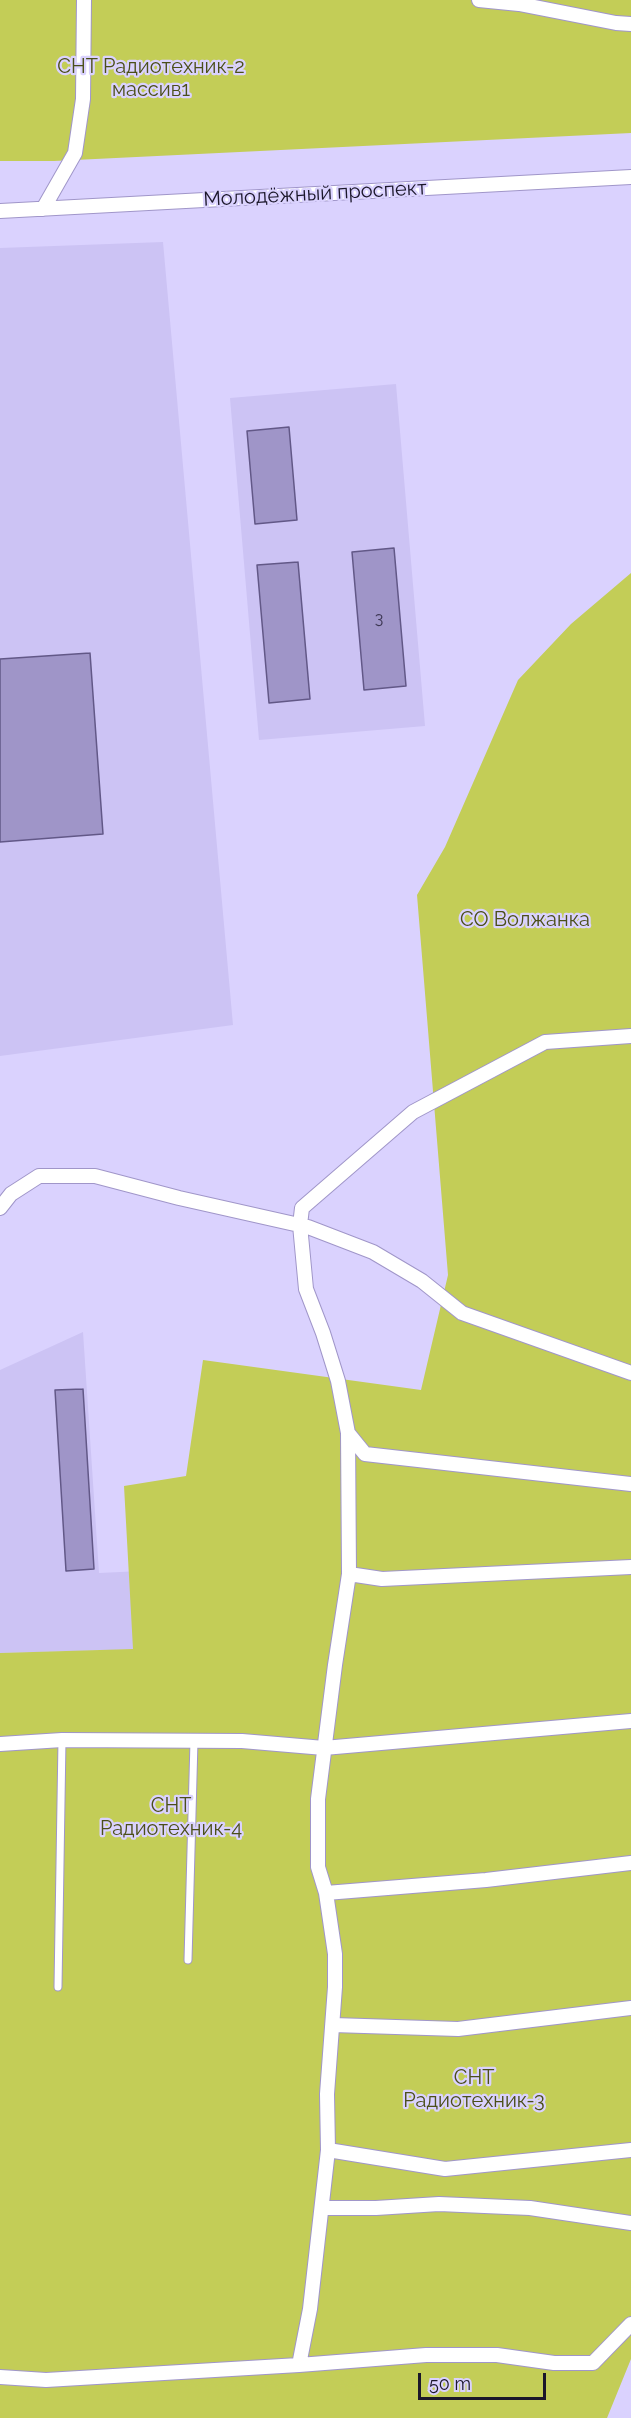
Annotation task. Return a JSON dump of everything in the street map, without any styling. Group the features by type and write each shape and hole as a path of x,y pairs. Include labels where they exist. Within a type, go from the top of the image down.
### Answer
{"street":[{"path":"44,209 75,153 83,99 84,0"},
{"path":"479,0 519,4 631,24"},
{"name":"Молодёжный проспект","path":"0,211 631,177"},
{"path":"298,2365 310,2309 328,2150 327,2094 333,2025 335,1954 326,1893 318,1867 318,1799 349,1574 348,1433 338,1381 306,1289 300,1225 302,1208 413,1112 545,1042 631,1036"},
{"path":"0,1208 11,1194 39,1176 95,1176 179,1198 300,1225 373,1252 422,1281 462,1313 631,1373"},
{"path":"348,1433 365,1454 631,1484"},
{"path":"349,1574 382,1579 631,1567"},
{"path":"0,1744 62,1740 242,1741 324,1748 631,1721"},
{"path":"326,1893 486,1880 631,1863"},
{"path":"333,2025 458,2029 631,2008"},
{"path":"328,2150 445,2169 631,2150"},
{"path":"322,2208 376,2208 439,2204 530,2208 631,2223"},
{"path":"0,2377 46,2380 426,2355 497,2355 554,2363 593,2363 631,2324"}],"lane":[{"path":"58,1987 62,1740"},
{"path":"188,1960 194,1741"}],"shaded area":[{"path":"163,242 233,1025 0,1056 0,248"},
{"path":"396,384 425,726 259,740 230,398"},
{"path":"83,1332 99,1573 185,1569 189,1648 0,1653 0,1370"}],"green space":[{"name":"СНТ Радиотехник-2 массив1","path":"0,0 631,0 631,133 54,161 0,161"},
{"path":"631,573 631,2359 607,2418 0,2418 0,1653 133,1649 124,1486 186,1476 203,1360 421,1390 448,1275 417,895 445,847 518,680 571,624"}],"building":[{"path":"289,427 297,520 255,524 247,431"},
{"path":"394,548 406,686 364,690 352,552"},
{"path":"298,562 310,699 269,703 257,565"},
{"path":"90,653 103,834 0,842 0,659"},
{"path":"83,1389 94,1569 66,1571 55,1390"}],"park label":[{"name":"СО Волжанка","path":"525,920"},
{"name":"СНТ Радиотехник-4","path":"171,1818"},
{"name":"СНТ Радиотехник-3","path":"474,2090"}]}
